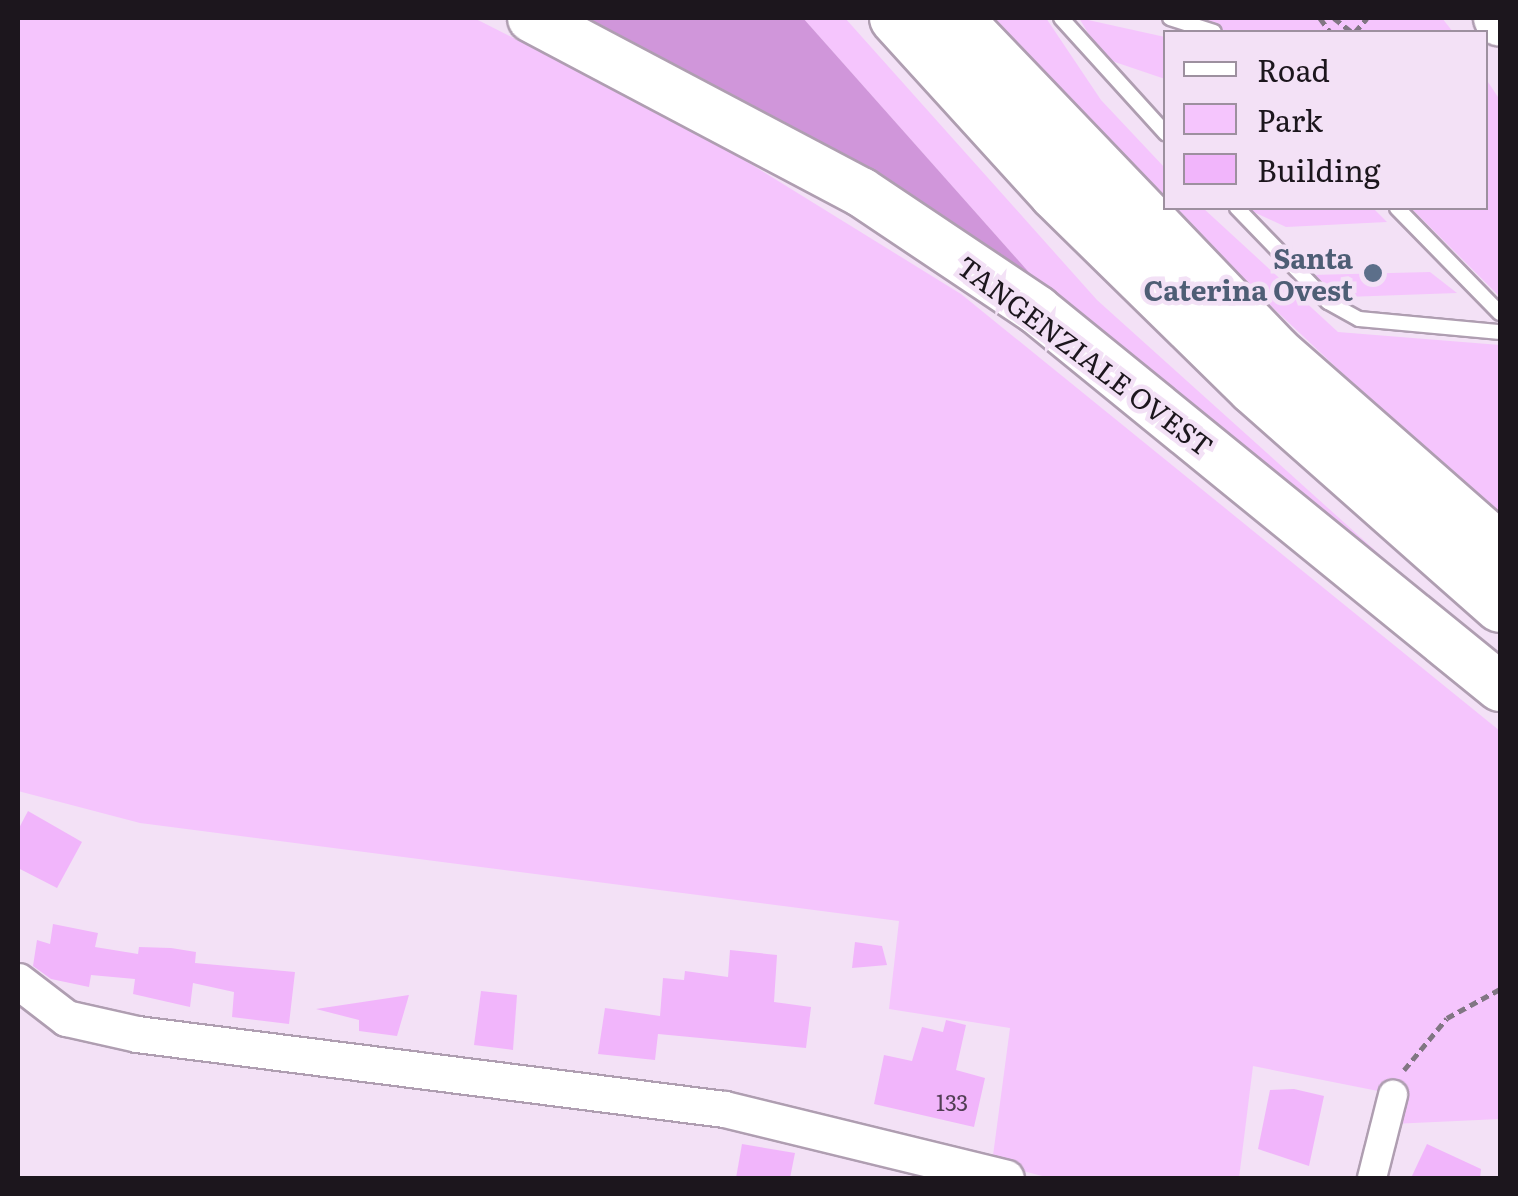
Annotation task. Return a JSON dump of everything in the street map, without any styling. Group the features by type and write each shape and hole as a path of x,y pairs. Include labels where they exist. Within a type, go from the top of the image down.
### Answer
{"highway":[{"name":"TANGENZIALE OVEST","path":"532,18 862,192 1037,310 1500,687"},
{"path":"896,18 1056,194 1226,360 1500,606"},
{"path":"955,18 1274,352 1500,550"}],"street":[{"path":"18,981 66,1018 138,1034 724,1109 1006,1178"},
{"path":"1372,1178 1392,1095"}],"lane":[{"path":"1061,18 1163,131"},
{"path":"1170,18 1208,30"},
{"path":"1239,210 1328,302 1360,319 1500,332"},
{"path":"1399,210 1500,313"}],"path":[{"path":"1392,1095 1429,1034 1500,989"}],"green space":[{"path":"18,18 474,18 694,129 961,294 1500,731 1500,1119 1370,1125 1378,1091 1253,1066 1239,1178 1050,1178 992,1163 1010,1028 889,1009 899,921 140,823 18,791"},
{"path":"803,18 845,18 1097,300 1469,635 1081,331"},
{"path":"989,18 1046,18 1101,100 1163,166 1163,204"},
{"path":"1079,18 1163,37 1163,78 1103,58"},
{"path":"1184,18 1442,18 1451,30 1223,30"},
{"path":"1488,82 1500,100 1500,297 1413,210 1488,210"},
{"path":"1169,210 1205,210 1338,332 1500,345 1500,522"},
{"path":"1249,210 1375,210 1387,222 1286,227"},
{"path":"1430,272 1457,293 1346,297 1311,275"}],"shaded area":[{"path":"565,18 803,18 1081,331"}],"building":[{"path":"28,811 82,842 57,888 18,868 18,830"},
{"path":"53,924 98,933 95,947 138,954 139,947 171,948 196,952 195,963 295,972 289,1024 232,1017 234,992 193,983 190,1007 133,994 135,979 91,975 89,987 51,979 33,966 37,940 50,944"},
{"path":"855,942 882,946 887,965 852,968"},
{"path":"730,950 777,955 774,1002 811,1007 806,1048 658,1034 655,1060 598,1054 605,1008 660,1016 663,978 684,980 685,971 728,977"},
{"path":"481,991 517,995 513,1050 474,1045"},
{"path":"409,995 397,1036 359,1031 359,1020 316,1009"},
{"path":"946,1020 966,1025 956,1070 985,1078 974,1127 874,1104 884,1055 912,1061 922,1027 943,1032"},
{"path":"1294,1089 1324,1096 1309,1166 1258,1149 1270,1090"},
{"path":"742,1144 795,1153 790,1178 736,1178"},
{"path":"1427,1144 1481,1169 1480,1178 1411,1178"}],"place":[{"name":"Santa Caterina Ovest","path":"1373,273"}]}
